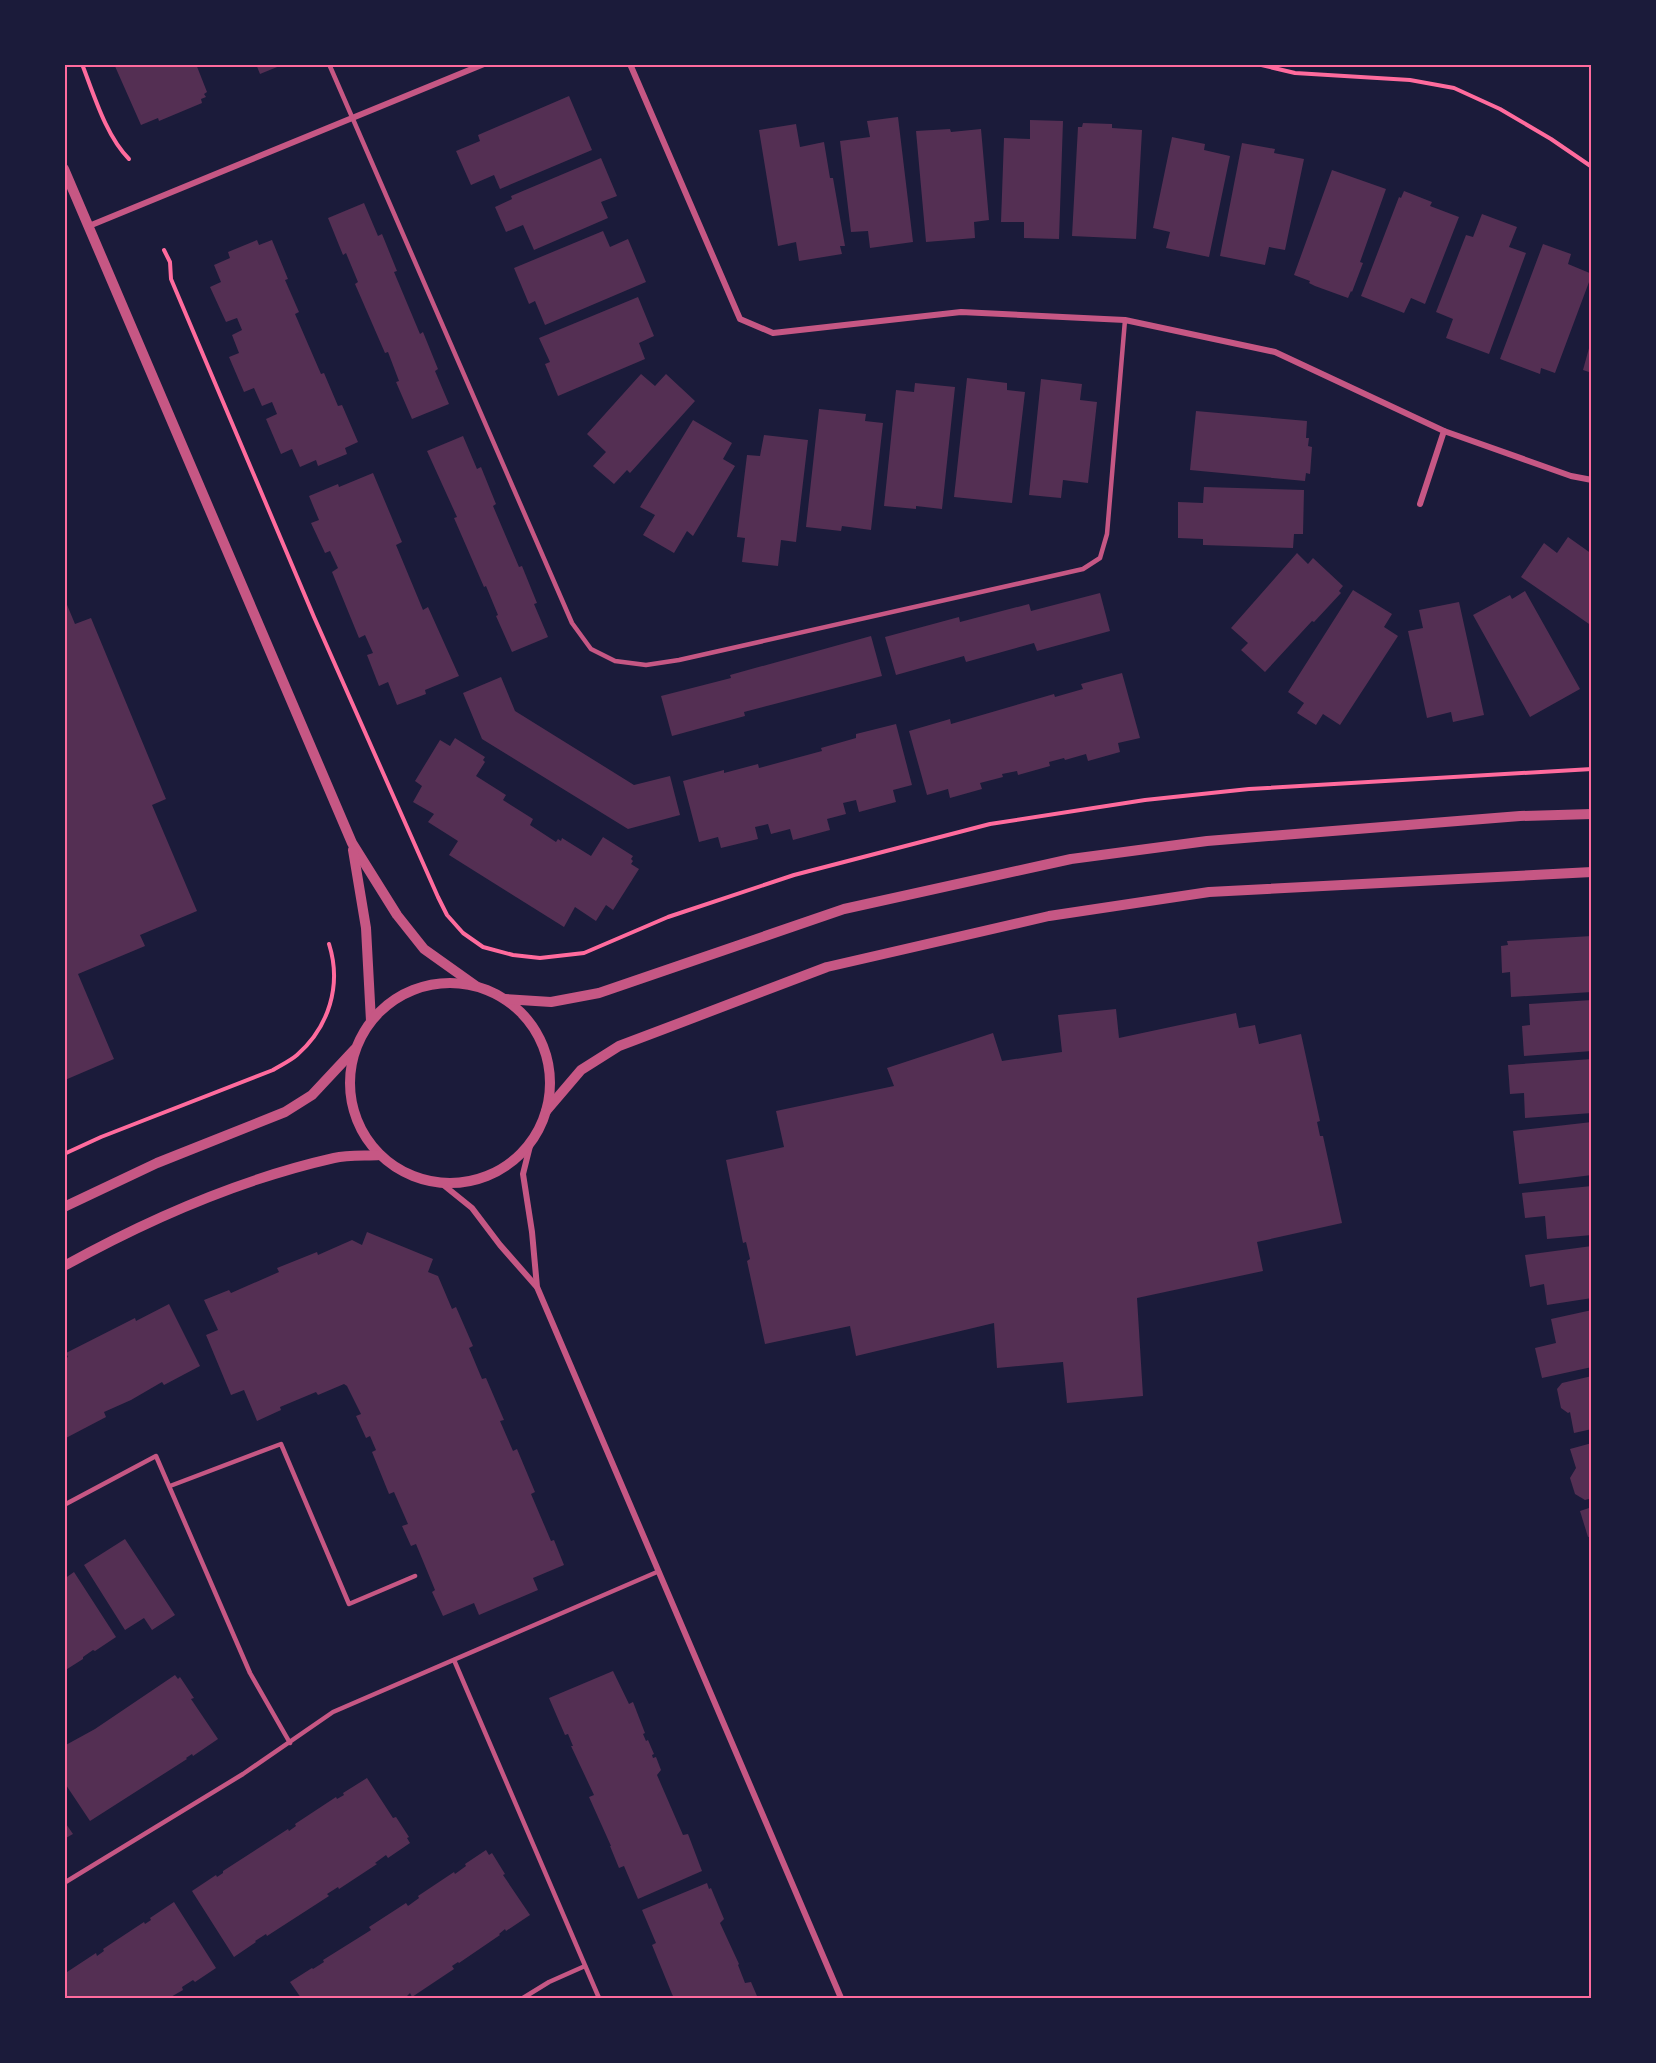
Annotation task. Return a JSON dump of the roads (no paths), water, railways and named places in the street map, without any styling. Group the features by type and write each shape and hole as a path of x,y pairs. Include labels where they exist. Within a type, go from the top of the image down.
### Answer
{"street":[{"path":"89,226 483,64"},
{"path":"630,64 740,319 773,333 961,312 1125,320 1275,352 1444,431 1571,476 1592,480"},
{"path":"64,169 352,843 397,915 424,950 476,986 505,999 525,1016 539,1037 548,1061 550,1086 546,1111"},
{"path":"1420,504 1444,431"},
{"path":"505,999 551,1002 599,993 844,909 1071,859 1208,841 1520,816 1592,814"},
{"path":"352,843 366,928 371,1021"},
{"path":"841,1998 537,1287 523,1173 531,1142 546,1111 581,1070 619,1046 827,967 1049,916 1209,892 1592,872"},
{"path":"64,1206 157,1163 285,1112 312,1095 356,1049 371,1021 392,1001 418,988 447,983 476,986"},
{"path":"356,1049 350,1077 352,1105 362,1132 380,1155 407,1174 441,1183 475,1180 507,1166 531,1142"},
{"path":"64,1266 181,1209 249,1182 335,1158 380,1155"},
{"path":"441,1183 472,1208 500,1245 537,1287"}],"lane":[{"path":"329,64 572,623 591,649 615,661 646,666 679,660 1083,569 1100,558 1107,534 1125,320"},
{"path":"170,1486 281,1444 349,1604 415,1576"},
{"path":"64,1505 156,1456 250,1673 290,1743"},
{"path":"64,1883 243,1774 333,1712 657,1572"},
{"path":"454,1660 599,1998"},
{"path":"523,1998 549,1982 585,1966"}]}
